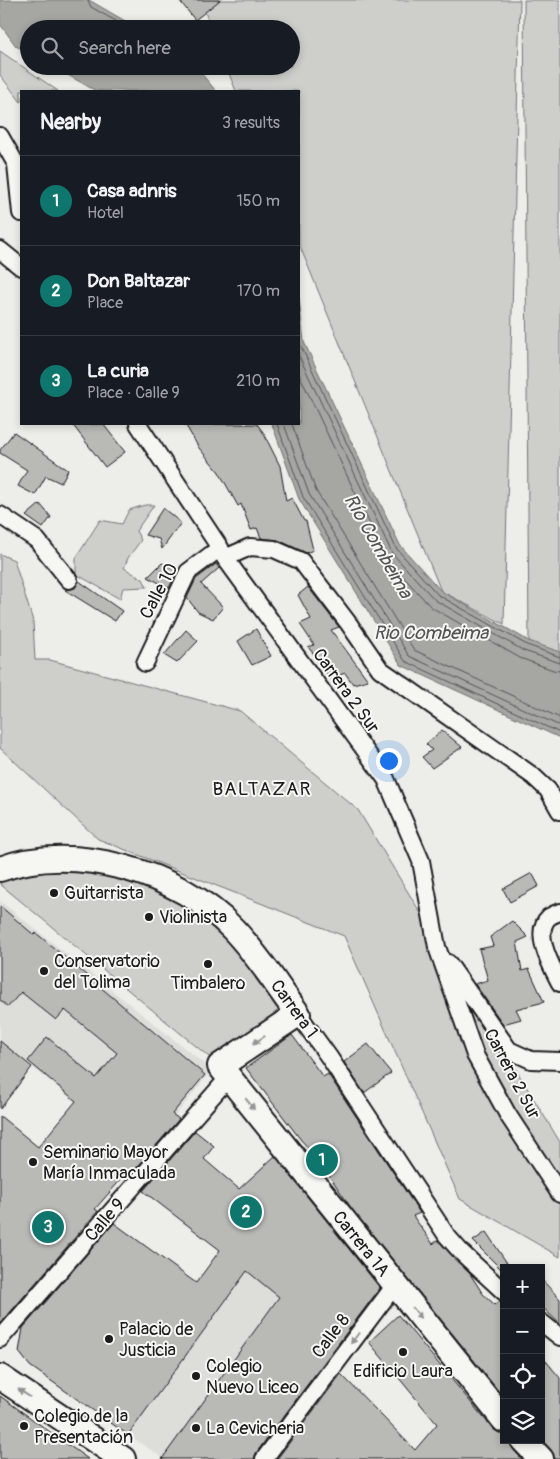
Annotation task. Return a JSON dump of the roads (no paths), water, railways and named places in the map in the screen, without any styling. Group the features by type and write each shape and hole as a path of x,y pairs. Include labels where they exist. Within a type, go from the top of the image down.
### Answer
{"street":[{"path":"0,136 16,164 20,202"},
{"path":"0,250 20,266"},
{"name":"Carrera 2 Sur","path":"139,425 223,553 386,779 421,861 437,947 475,1055 508,1115 560,1194"},
{"path":"0,516 37,540 69,580"},
{"name":"Calle 10","path":"145,663 188,572 223,553 250,547 274,549 301,561 349,624 380,669 533,776 548,790 560,811"},
{"name":"Carrera 1","path":"0,869 41,860 64,859 95,861 124,867 149,875 177,889 199,902 233,928 329,1057 447,1236 462,1253 500,1288"},
{"path":"560,912 549,918 542,931 544,950 560,983"},
{"path":"437,947 509,1050 531,1060 560,1061"},
{"name":"Calle 9","path":"0,1339 224,1072 298,1014"},
{"name":"Carrera 1A","path":"224,1072 500,1415"},
{"name":"Calle 8","path":"264,1459 394,1285"},
{"path":"545,1325 560,1336"},
{"path":"0,1377 123,1459"},
{"path":"527,1444 541,1459"}],"water":[{"path":"0,0 89,0 123,20 20,20 20,48 16,46 0,24"},
{"path":"68,75 203,75 215,90 94,90"},
{"name":"Rio Combeima","path":"300,307 304,342 400,545 441,591 529,641 560,652 560,738 401,665 299,499 272,425 300,425"}],"place":[{"name":"Guitarrista","path":"54,893"},
{"name":"Violinista","path":"149,917"},
{"name":"Timbalero","path":"208,964"},
{"name":"Conservatorio del Tolima","path":"44,971"},
{"name":"Casa adnris","path":"322,1160"},
{"name":"Seminario Mayor María Inmaculada","path":"33,1162"},
{"name":"Don Baltazar","path":"246,1212"},
{"name":"La curia","path":"48,1227"},
{"name":"Palacio de Justicia","path":"109,1339"},
{"name":"Edificio Laura","path":"403,1352"},
{"name":"Colegio Nuevo Liceo","path":"196,1376"},
{"name":"Colegio de la Presentación","path":"24,1426"},
{"name":"La Cevicheria","path":"196,1428"}],"district":[{"name":"BALTAZAR","path":"262,789"}],"water label":[{"name":"Río Combeima","path":"378,546"}]}
